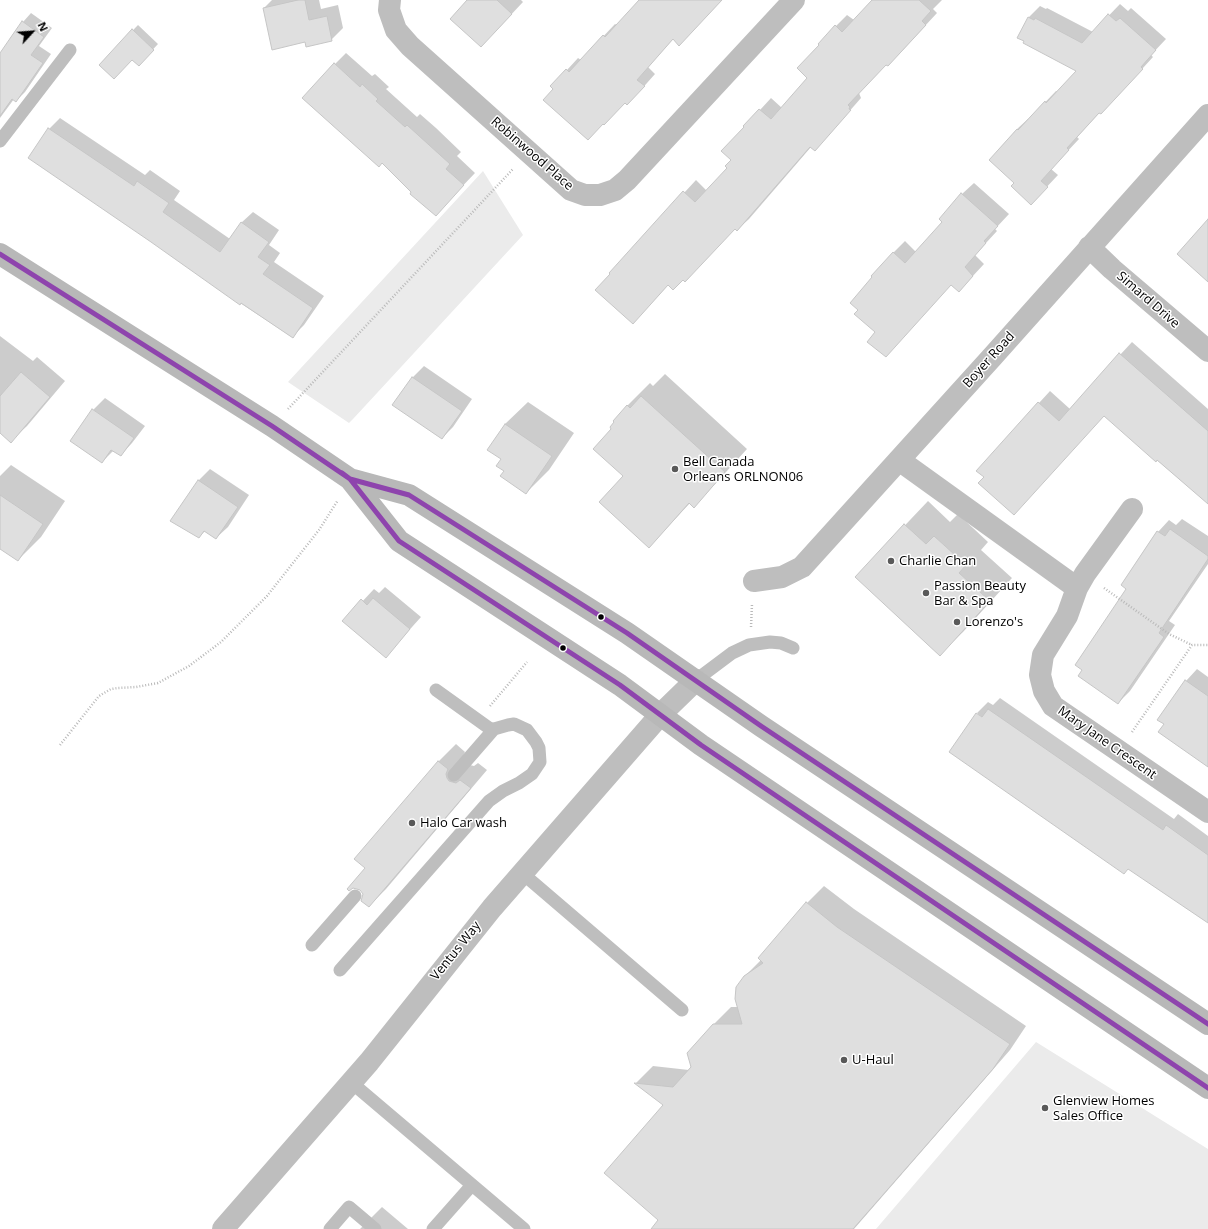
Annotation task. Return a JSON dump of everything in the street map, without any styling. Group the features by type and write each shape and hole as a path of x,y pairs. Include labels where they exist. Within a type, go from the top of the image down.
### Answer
{"main road":[{"path":"0,254 272,426 350,479 399,541 620,685 701,745 1208,1088"},
{"path":"350,479 409,495 627,633 761,726 1208,1024"}],"street":[{"name":"Robinwood Place","path":"390,0 389,10 396,30 410,46 571,190 585,195 600,195 615,190 627,180 794,0"},
{"name":"Boyer Road","path":"754,581 782,577 802,567 1208,115"},
{"name":"Simard Drive","path":"1089,247 1112,269 1208,351"},
{"path":"899,460 1081,581"},
{"name":"Mary Jane Crescent","path":"1132,509 1081,581 1067,616 1043,655 1040,675 1044,692 1053,706 1208,812"},
{"name":"Ventus Way","path":"223,1229 352,1082 470,934 522,873 661,714 696,680"}],"lane":[{"path":"0,141 70,50"},
{"path":"696,680 728,656 741,648 750,645 770,642 793,648"},
{"path":"340,970 489,801 503,791 526,779 537,768 540,762 539,748 527,730 514,724 489,728 436,690"},
{"path":"454,775 494,728"},
{"path":"522,873 682,1010"},
{"path":"312,945 355,896"},
{"path":"352,1082 524,1229"},
{"path":"433,1229 472,1185"},
{"path":"330,1229 349,1207 375,1229"}],"path":[{"path":"272,426 529,153"},
{"path":"60,745 99,696 111,689 136,687 158,682 189,666 220,642 267,596 311,541 350,479"},
{"path":"750,645 754,581"},
{"path":"1081,581 1169,634 1192,645 1208,645"},
{"path":"1119,751 1192,645"},
{"path":"478,721 527,662"}],"shaded area":[{"path":"483,171 523,235 353,419 349,423 288,382"},
{"path":"1036,1042 1208,1149 1208,1229 876,1229"}],"building":[{"path":"298,0 305,0 309,20 327,16 332,41 306,47 305,42 272,50 263,8"},
{"path":"467,0 497,0 512,14 481,47 450,19"},
{"path":"639,0 722,0 679,46 673,39 637,80 645,86 627,105 625,103 588,140 543,100 553,89 550,86 566,69 569,72 603,35 605,37"},
{"path":"872,0 919,0 931,11 922,21 926,25 888,66 886,65 848,105 850,107 849,109 851,110 815,151 810,147 737,231 735,229 685,282 683,280 673,290 668,285 633,324 595,290 683,191 695,202 727,168 725,166 731,160 721,151 759,109 771,119 807,78 797,68 819,45 818,44 835,25 842,32"},
{"path":"1108,14 1116,21 1120,18 1156,50 1141,67 1143,69 1101,114 1099,113 1067,148 1069,150 1041,181 1048,187 1031,205 1011,186 1014,183 989,160 1017,129 1018,130 1045,101 1046,103 1076,71 1023,43 1024,41 1017,38 1028,17 1034,20 1035,18 1082,43"},
{"path":"22,21 44,37 31,55 43,63 16,102 12,99 0,116 0,53"},
{"path":"132,29 154,50 139,66 132,60 114,79 99,65"},
{"path":"334,63 360,87 362,84 378,99 376,101 405,127 407,125 450,164 446,169 464,185 436,216 410,194 411,192 382,163 379,167 302,98"},
{"path":"48,128 134,186 137,181 169,203 163,212 220,252 241,222 269,242 258,257 270,265 263,274 313,308 293,338 241,303 240,305 28,158"},
{"path":"961,193 998,226 984,241 986,243 965,267 973,276 959,292 951,285 886,357 867,342 875,332 854,314 858,310 850,303 872,277 871,276 893,252 905,263 942,222 939,219"},
{"path":"1208,219 1208,282 1177,254"},
{"path":"1119,353 1208,431 1208,504 1157,460 1156,462 1104,416 1014,515 978,483 984,477 976,471 1038,402 1059,421"},
{"path":"21,372 50,397 11,443 0,433 0,396"},
{"path":"412,377 462,411 442,439 392,405"},
{"name":"Bell Canada Orleans ORLNON06","path":"641,396 725,472 694,508 689,503 649,548 599,502 623,476 593,449 611,429 610,427 614,422 613,421 627,405 630,408"},
{"path":"92,409 134,438 121,456 111,450 102,463 70,441"},
{"path":"505,424 552,456 526,494 500,476 504,471 496,466 501,459 487,450"},
{"path":"198,480 238,507 216,539 204,531 199,538 170,521"},
{"path":"0,495 43,524 18,561 0,549"},
{"path":"904,524 926,544 934,536 966,565 959,573 990,601 940,656 855,577"},
{"path":"1170,529 1208,556 1208,559 1159,633 1164,637 1118,704 1078,676 1082,670 1075,665 1126,589 1121,585 1157,531 1165,536"},
{"path":"373,598 410,629 386,658 342,621 361,599 367,605"},
{"path":"1185,680 1208,696 1208,767 1158,732 1164,724 1157,720"},
{"path":"988,709 1163,830 1166,825 1208,855 1208,923 1128,869 1124,874 949,752 976,713 982,717"},
{"name":"Halo Car wash","path":"438,761 448,769 446,774 449,781 456,783 460,780 471,788 369,907 361,901 363,894 360,890 353,888 349,891 347,889 365,868 354,859"},
{"name":"U-Haul","path":"806,902 837,927 1010,1044 993,1069 853,1229 651,1229 658,1220 604,1173 663,1105 634,1083 673,1087 691,1067 687,1053 713,1024 742,1024 735,999 736,987 744,976 763,963 758,958"}],"transit line":[{"path":"0,254 272,426 350,479 399,541 620,685 701,745 1208,1088"},
{"path":"342,473 350,479 409,495 627,633 761,726 1208,1024"}],"place":[{"name":"Bell Canada Orleans ORLNON06","path":"675,469"},
{"name":"Charlie Chan","path":"891,561"},
{"name":"Passion Beauty Bar & Spa","path":"926,593"},
{"name":"Lorenzo's","path":"957,622"},
{"name":"Halo Car wash","path":"412,823"},
{"name":"U-Haul","path":"844,1060"},
{"name":"Glenview Homes Sales Office","path":"1045,1108"}]}
